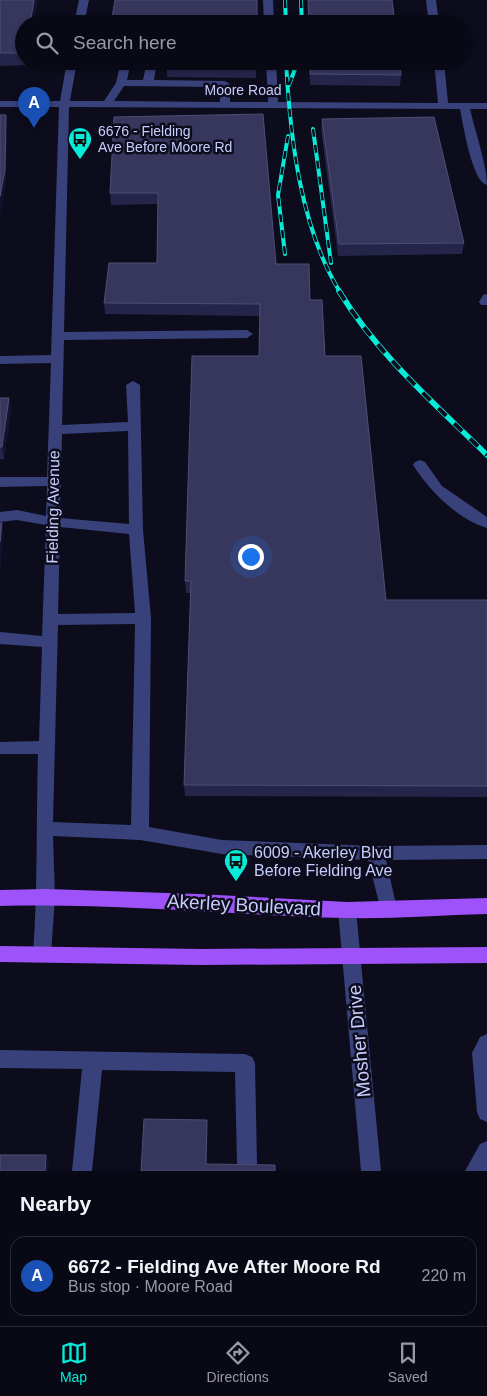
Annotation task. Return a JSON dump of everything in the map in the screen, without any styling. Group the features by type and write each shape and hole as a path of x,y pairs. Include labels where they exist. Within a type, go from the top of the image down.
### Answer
{"main road":[{"name":"Akerley Boulevard","path":"0,898 46,897 347,910 487,906"},
{"path":"0,954 201,957 487,955"}],"street":[{"path":"81,15 84,0"},
{"path":"268,0 269,15"},
{"path":"431,0 433,15"},
{"name":"Fielding Avenue","path":"42,954 46,897 44,829 54,522 64,105 70,70"},
{"path":"107,105 121,83 124,70"},
{"path":"148,83 150,70"},
{"path":"271,70 273,104"},
{"path":"440,70 443,106"},
{"path":"121,83 225,84 225,104"},
{"name":"Moore Road","path":"0,104 487,106"},
{"path":"464,106 477,162 487,182"},
{"path":"58,336 247,334"},
{"path":"0,360 57,359"},
{"path":"133,385 136,530 143,618 140,834"},
{"path":"55,430 135,426"},
{"path":"420,465 437,489 473,516 487,523"},
{"path":"0,482 54,481"},
{"path":"0,516 17,515 54,522 136,530"},
{"path":"50,620 143,618"},
{"path":"0,638 50,642"},
{"path":"0,748 46,747"},
{"path":"44,829 140,834 222,847 375,853 487,852"},
{"path":"375,853 388,909"},
{"name":"Mosher Drive","path":"347,910 371,1171"},
{"path":"487,1043 482,1053 487,1112"},
{"path":"0,1059 245,1063 246,1162"},
{"path":"82,1171 93,1061"},
{"path":"475,1171 487,1151"}],"building":[{"path":"0,0 34,0 32,15 15,15 15,53 0,53"},
{"path":"115,0 257,0 257,15 112,15"},
{"path":"308,0 392,0 394,15 309,15"},
{"path":"310,70 401,70 401,75 310,74"},
{"path":"263,114 276,264 309,264 310,300 322,300 325,356 361,356 386,600 487,600 487,786 184,785 191,581 185,581 192,356 259,356 260,304 104,303 109,263 157,263 158,193 110,193 114,117"},
{"path":"0,115 6,115 5,170 0,196"},
{"path":"434,117 464,243 339,244 322,119"},
{"path":"0,398 9,398 2,447 0,447"},
{"path":"0,523 2,523 0,542"},
{"path":"144,1119 207,1120 206,1164 275,1165 275,1171 141,1171"},
{"path":"0,1155 46,1155 45,1171 0,1171"}],"railway":[{"path":"285,0 286,15"},
{"path":"301,0 302,15"},
{"path":"287,70 294,150 306,210 326,266 340,292"},
{"path":"289,85 295,70"},
{"path":"313,129 331,263"},
{"path":"285,254 278,195 288,136"},
{"path":"339,291 354,314 389,357 487,455"}],"place":[{"name":"6672 - Fielding Ave After Moore Rd","path":"34,128"},
{"name":"6676 - Fielding Ave Before Moore Rd","path":"80,160"},
{"name":"6009 - Akerley Blvd Before Fielding Ave","path":"236,882"}]}
